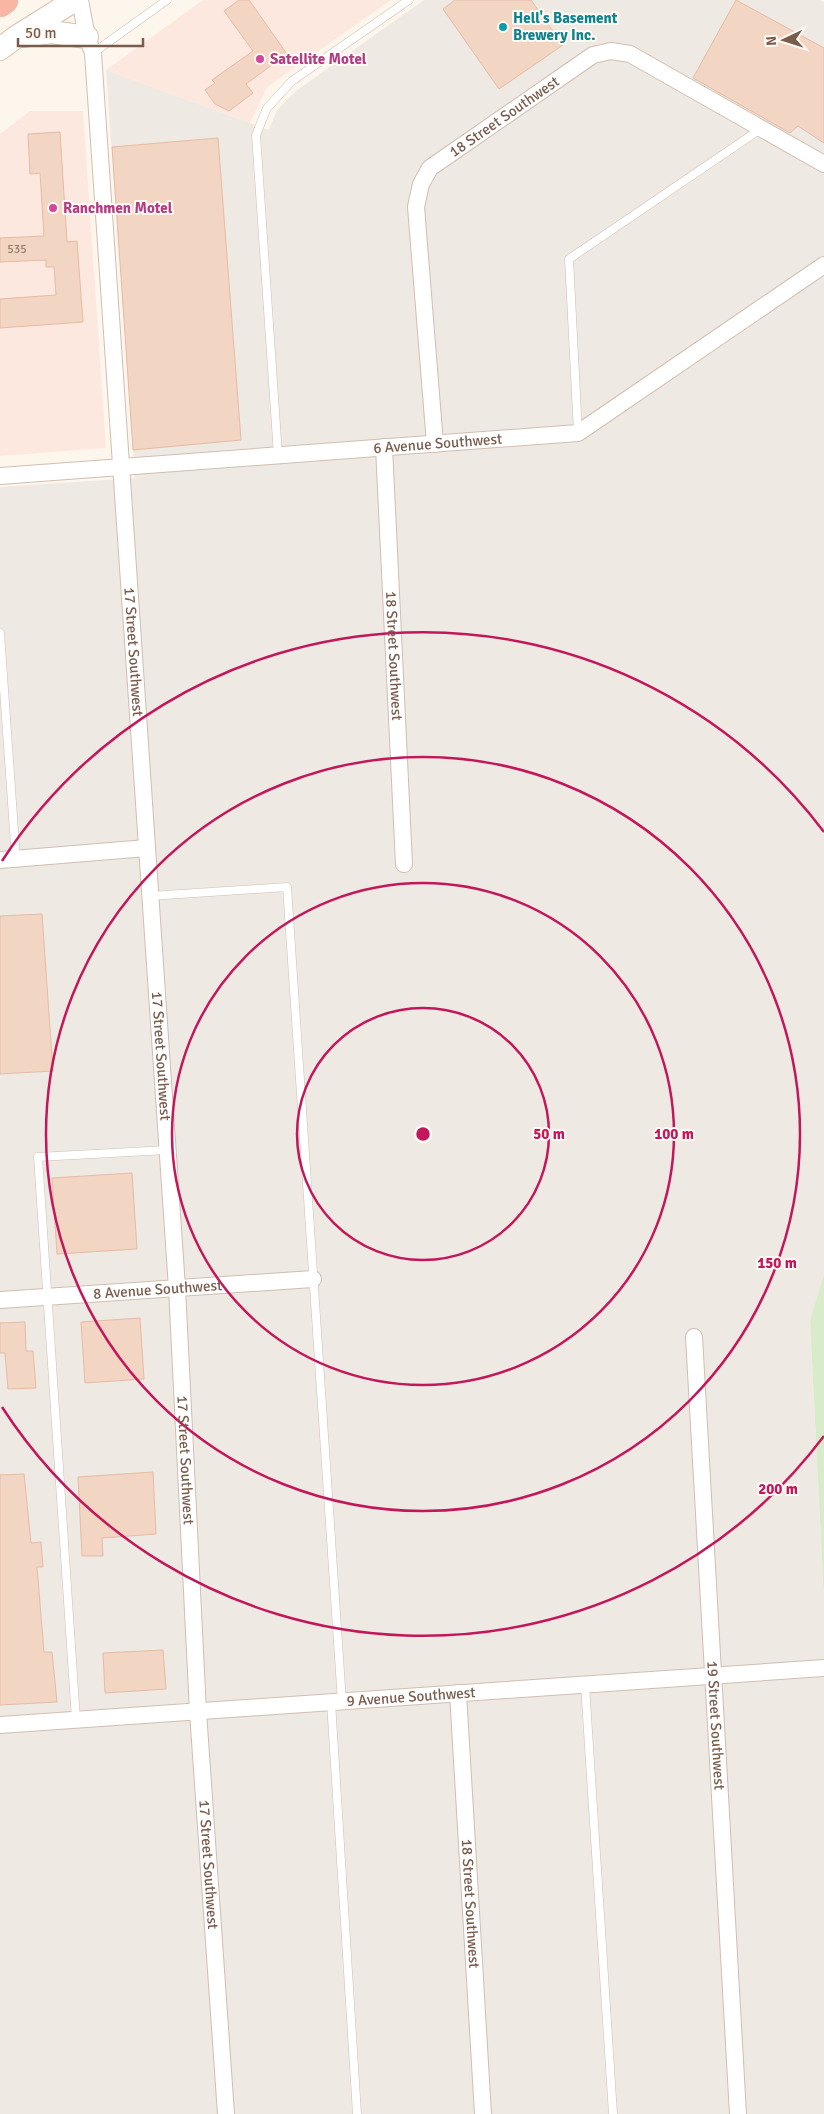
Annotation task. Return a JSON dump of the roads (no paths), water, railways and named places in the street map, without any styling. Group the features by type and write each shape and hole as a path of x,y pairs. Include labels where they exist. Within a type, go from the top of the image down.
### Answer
{"highway":[{"path":"0,3 4,0"}],"street":[{"path":"8,43 75,0"},
{"name":"17 Street Southwest","path":"80,0 90,45 121,467 177,1288 198,1712 226,2114"},
{"path":"8,43 52,32 90,45"},
{"name":"18 Street Southwest","path":"434,444 416,207 421,184 430,168 593,55 611,51 630,54 824,164"},
{"name":"6 Avenue Southwest","path":"0,476 578,433 824,266"},
{"name":"18 Street Southwest","path":"384,447 404,864"},
{"path":"8,859 147,848"},
{"name":"8 Avenue Southwest","path":"0,1300 313,1279"},
{"name":"19 Street Southwest","path":"694,1337 738,2114"},
{"name":"9 Avenue Southwest","path":"0,1725 824,1668"},
{"name":"18 Street Southwest","path":"458,1694 483,2114"}],"lane":[{"path":"90,45 167,0"},
{"path":"278,455 256,136 267,108 292,81 408,0"},
{"path":"578,433 569,259 762,128"},
{"path":"0,633 8,859"},
{"path":"150,896 287,887 313,1279 356,2114"},
{"path":"76,1720 38,1157 167,1150"},
{"path":"585,1685 613,2114"}],"place":[{"name":"Hell's Basement Brewery Inc.","path":"503,27"},
{"name":"Satellite Motel","path":"260,59"},
{"name":"Ranchmen Motel","path":"53,208"}]}
